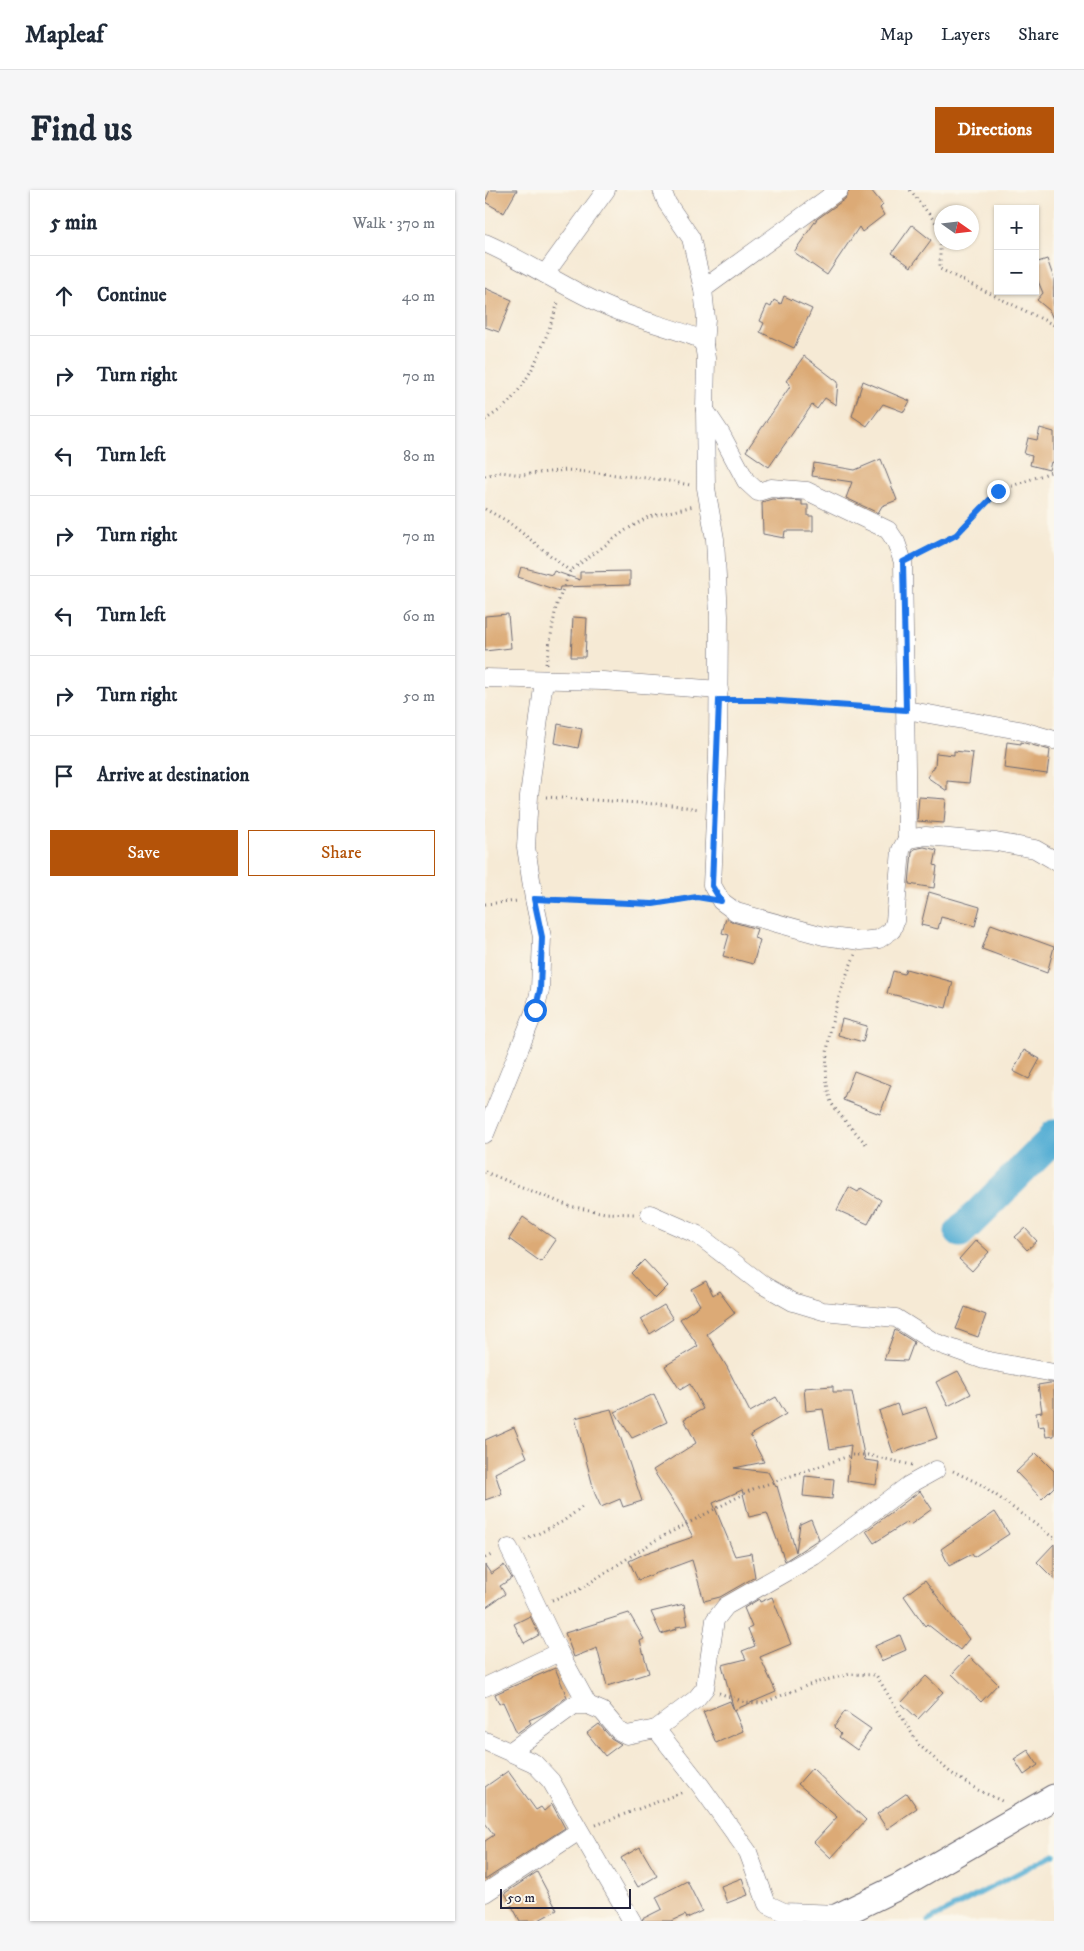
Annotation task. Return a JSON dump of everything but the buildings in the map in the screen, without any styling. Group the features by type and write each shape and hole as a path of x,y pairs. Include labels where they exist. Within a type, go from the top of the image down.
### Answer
{"main road":[{"path":"833,1918 898,1886 1054,1797"}],"street":[{"path":"545,274 606,190"},
{"path":"663,190 667,203 691,238 703,289 706,319 704,345 706,358 705,410 708,496 715,538 719,616 719,695 712,886 721,901 737,912 823,936 861,941 879,939 892,930 895,921 901,850 907,839 903,562 896,542 888,530 869,519 807,491 771,488 758,492 746,481 721,434 705,410"},
{"path":"703,289 839,190"},
{"path":"485,243 515,257 564,286 611,308 698,338 704,345"},
{"path":"485,678 603,681 719,695"},
{"path":"485,1134 535,1010 540,990 542,937 526,847 529,796 543,680"},
{"path":"906,710 1019,730 1054,740"},
{"path":"907,839 926,836 997,842 1035,848 1054,860"},
{"path":"650,1214 698,1235 763,1286 793,1302 823,1311 896,1318 935,1342 985,1360 1054,1373"},
{"path":"511,1752 574,1705 588,1705 601,1711 619,1731 627,1735 656,1729 696,1699 705,1688 715,1620 726,1606 814,1556 909,1484 936,1470"},
{"path":"509,1548 559,1652 588,1705"},
{"path":"485,1687 559,1652"},
{"path":"656,1729 700,1785 748,1852 767,1904 783,1912 833,1918"},
{"path":"485,1741 534,1763 551,1781 633,1921"},
{"path":"485,1893 579,1830"}],"path":[{"path":"910,190 940,228 941,269 1054,325"},
{"path":"485,420 506,405 527,379 539,354 564,286"},
{"path":"485,476 501,472 522,475 567,470 657,479 708,496"},
{"path":"903,562 956,535 998,491 1054,471"},
{"path":"543,680 556,608 570,572 626,530 648,517 708,496"},
{"path":"485,510 507,521 570,572"},
{"path":"719,695 906,710"},
{"path":"529,796 672,806 715,811"},
{"path":"485,904 534,899 653,904 697,897 721,901"},
{"path":"861,941 848,971 829,1035 826,1069 831,1103 868,1146"},
{"path":"485,1172 569,1206 605,1213 650,1214"},
{"path":"536,1602 559,1598 577,1591 656,1540 753,1489 851,1455 869,1455 936,1470 951,1471 982,1485 1054,1538"},
{"path":"485,1558 562,1522 583,1507"},
{"path":"705,1688 745,1702 762,1703 814,1683 851,1674 875,1675 919,1745 951,1773 979,1790 1027,1812"},
{"path":"579,1830 639,1810 700,1785"}],"waterway":[{"path":"960,1232 1051,1141 1054,1135"},
{"path":"928,1921 1054,1854"}],"route":[{"path":"535,1010 540,990 542,937 534,899 653,904 697,897 721,901 712,886 719,700 765,700 906,710 903,562 956,535 998,491"}]}
